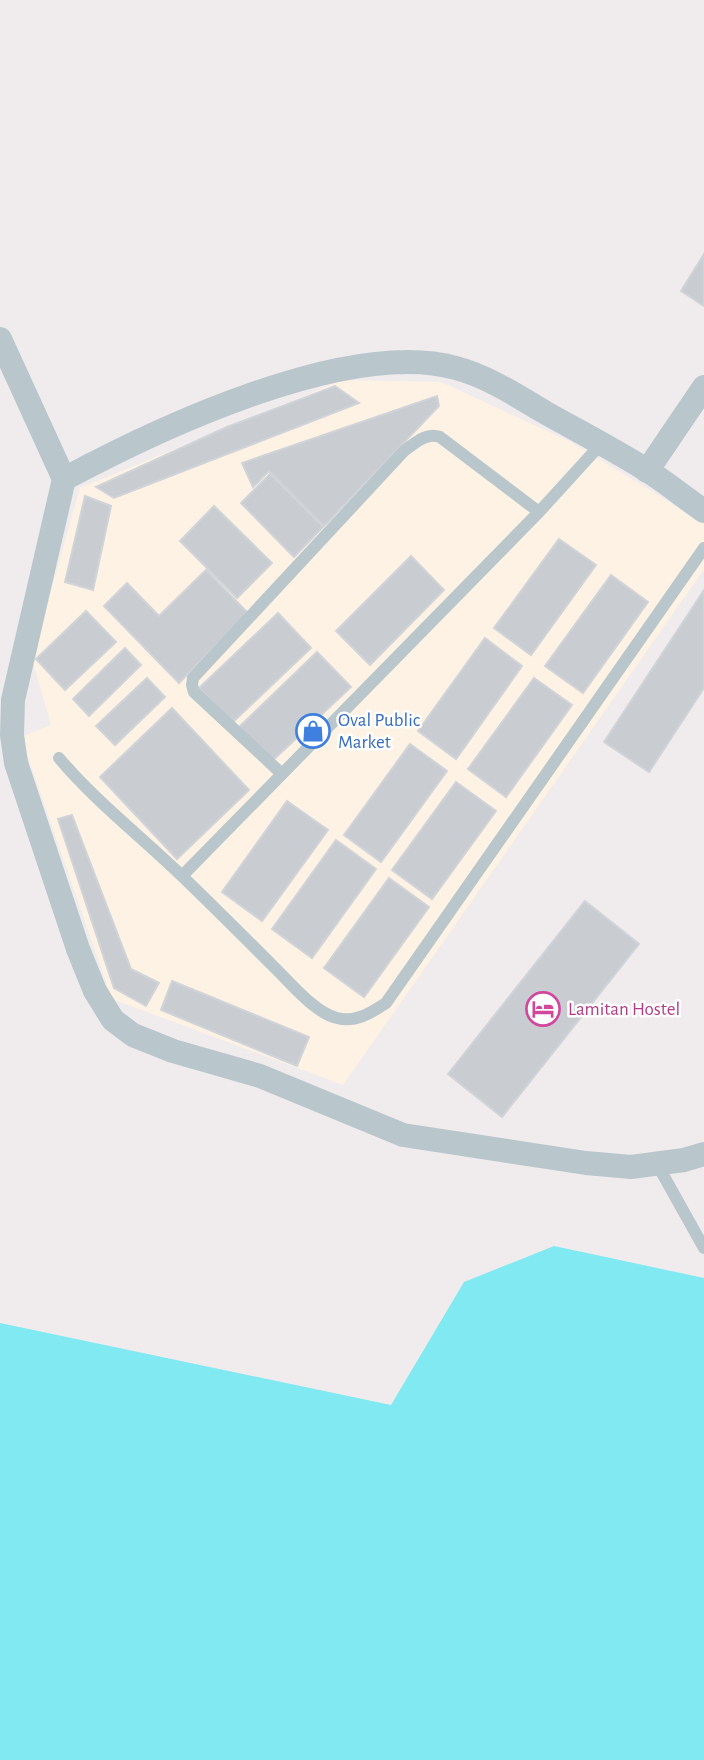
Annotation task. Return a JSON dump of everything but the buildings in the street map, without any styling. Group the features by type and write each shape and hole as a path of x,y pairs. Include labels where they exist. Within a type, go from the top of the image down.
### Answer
{"street":[{"path":"0,339 64,479 9,676 13,699 12,736 24,793 78,948 95,991 114,1020 133,1035 173,1051 260,1076 403,1135 586,1163 631,1167 684,1160 704,1154"},
{"path":"64,479 145,437 267,389 390,362 453,367 475,375 647,471 704,511"},
{"path":"647,471 704,387"}],"lane":[{"path":"282,774 194,692 193,678 404,451 422,438 435,435 440,437 539,512"},
{"path":"182,876 539,512 601,444"},
{"path":"59,758 81,784 182,876 324,1013 338,1019 355,1019 370,1014 386,1003 704,548"},
{"path":"657,1164 704,1248"}],"shaded area":[{"name":"Oval Public Market","path":"343,380 441,382 569,441 704,523 704,569 343,1085 112,999 21,737 51,725 32,659 80,488"}],"water":[{"path":"554,1246 704,1278 704,1760 0,1760 0,1323 391,1405 464,1282"}],"place":[{"name":"Oval Public Market","path":"313,731"},
{"name":"Lamitan Hostel","path":"543,1009"}]}
